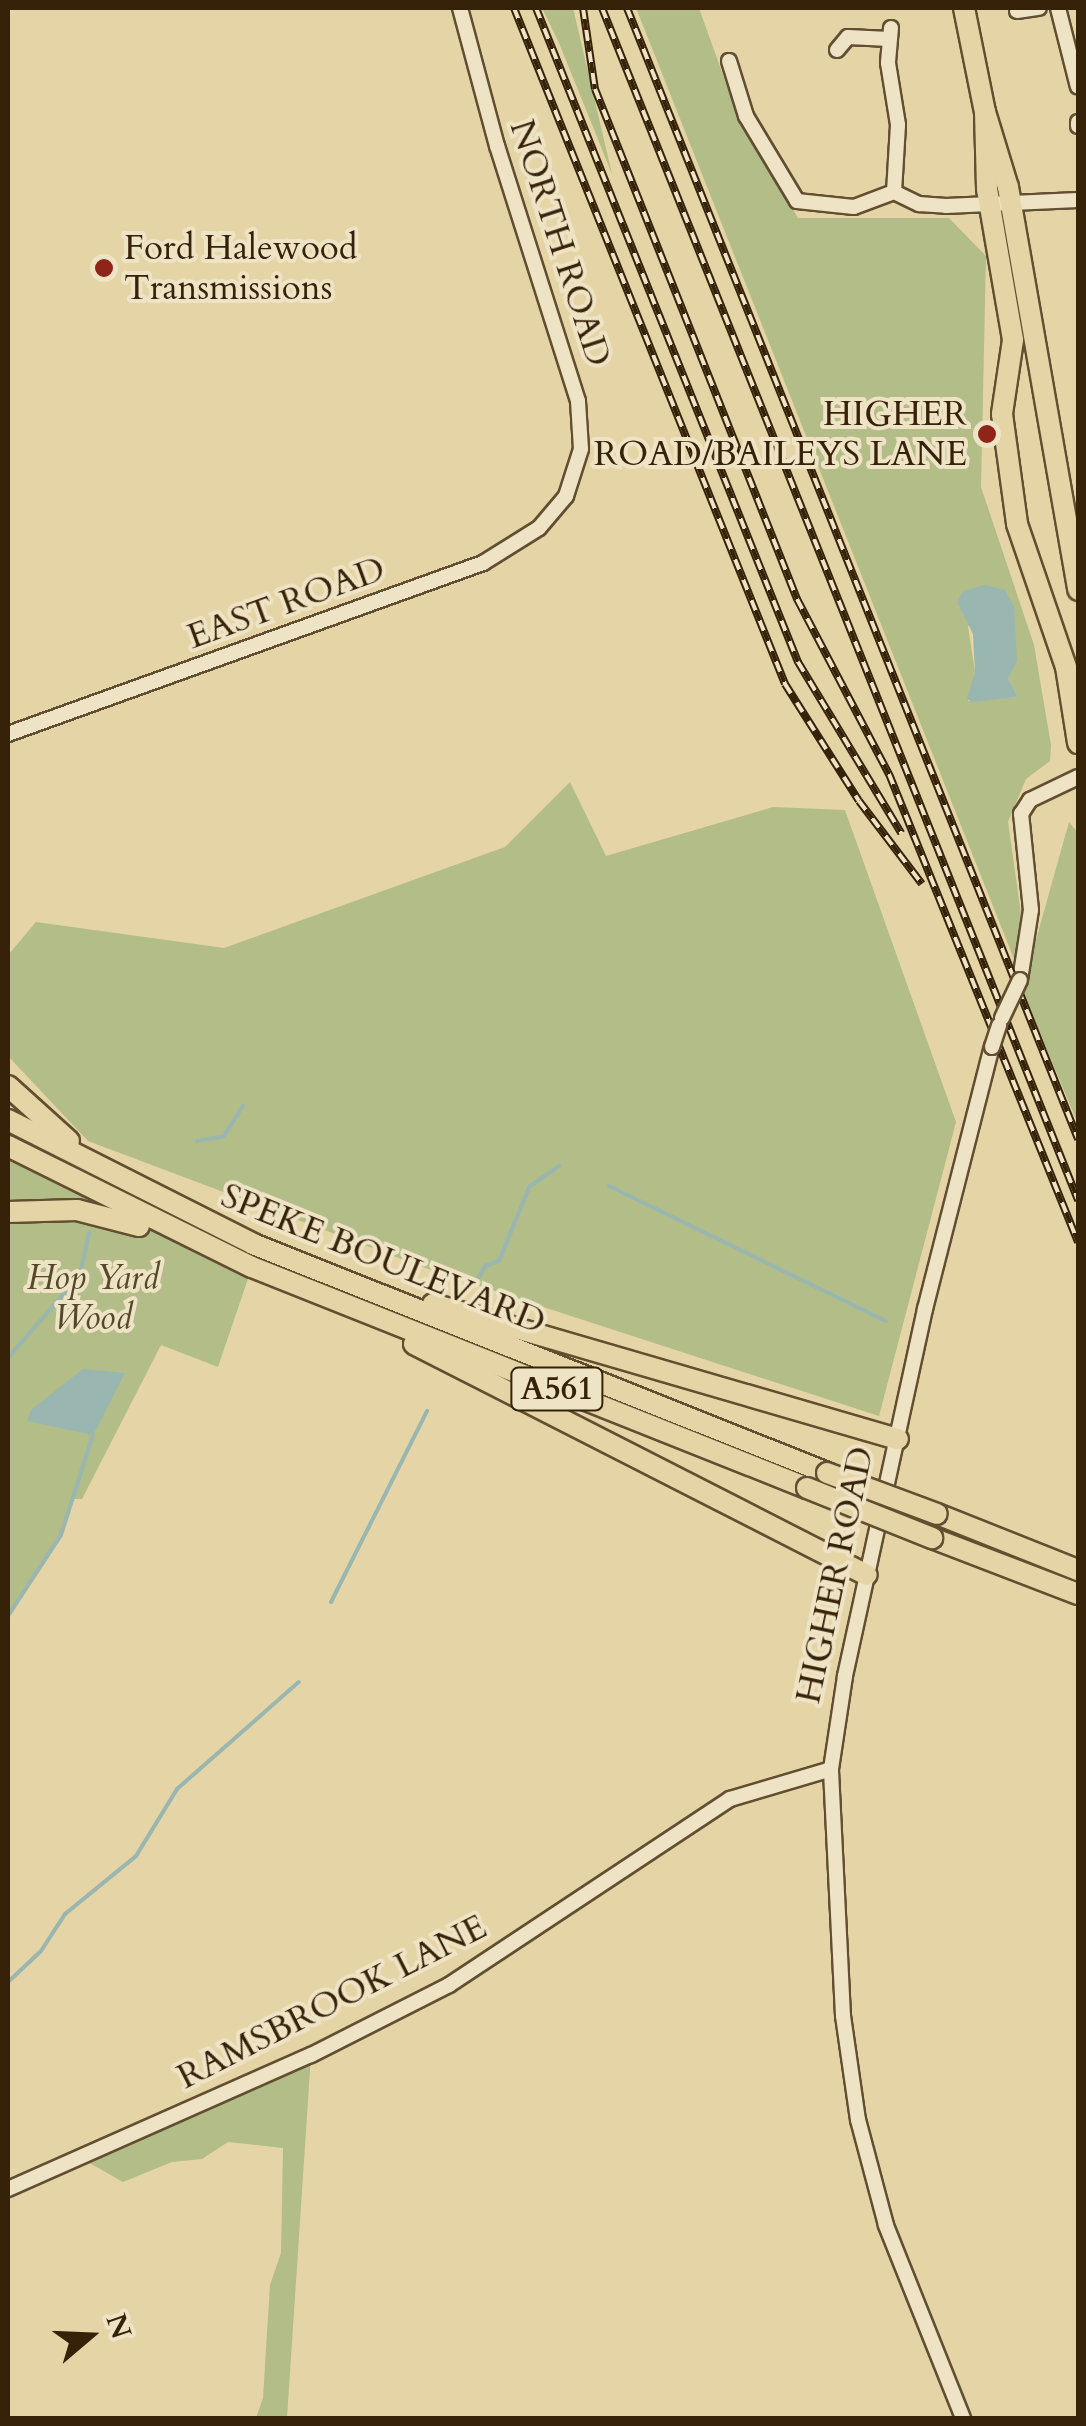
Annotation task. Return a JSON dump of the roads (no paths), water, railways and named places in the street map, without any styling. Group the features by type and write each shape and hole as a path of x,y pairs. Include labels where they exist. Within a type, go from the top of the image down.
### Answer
{"highway":[{"path":"964,8 1078,590"},
{"path":"1000,204 1012,340 1002,414 1017,524 1066,667 1078,743"},
{"path":"8,1086 59,1136 253,1244"},
{"name":"SPEKE BOULEVARD","path":"8,1120 253,1244 1078,1570"},
{"name":"SPEKE BOULEVARD","path":"8,1146 194,1242 307,1290 1078,1594"},
{"path":"8,1212 87,1211 194,1242"},
{"path":"335,1278 898,1439"},
{"path":"307,1290 867,1575"}],"street":[{"name":"NORTH ROAD","path":"460,8 496,146 578,402 581,449 566,496"},
{"path":"1017,11 1039,8"},
{"path":"1058,8 1078,88"},
{"path":"837,50 848,37 890,33 898,125 894,192"},
{"path":"729,60 746,116 766,141 792,196 815,207 846,208 894,192 919,204 1078,200"},
{"name":"EAST ROAD","path":"8,734 483,563 538,528 566,496"},
{"name":"HIGHER ROAD","path":"964,2418 886,2224 858,2120 843,2016 831,1768 867,1575 992,1047 1020,980 1031,910 1021,814 1030,800 1078,777"},
{"name":"RAMSBROOK LANE","path":"12,2188 311,2055 449,1985 730,1799 831,1768"}],"water":[{"path":"985,585 1005,590 1014,607 1017,661 1008,678 1018,697 972,702 967,699 975,672 973,634 957,602 963,591"},
{"path":"83,1369 125,1373 93,1435 27,1421 31,1410"}],"waterway":[{"path":"197,1141 224,1136 243,1106"},
{"path":"479,1277 485,1266 499,1261 529,1187 559,1166"},
{"path":"609,1186 886,1321"},
{"path":"8,1358 80,1275 89,1233"},
{"path":"331,1602 427,1411"},
{"path":"8,1616 61,1535 93,1435"},
{"path":"8,1982 41,1951 65,1914 136,1856 177,1789 299,1682"}],"railway":[{"path":"514,8 785,684 859,801 922,884"},
{"path":"536,8 798,662 901,833"},
{"path":"583,8 595,89 797,599 889,774 1078,1242"},
{"path":"602,8 1078,1200"},
{"path":"627,8 1078,1139"}],"place":[{"name":"Ford Halewood Transmissions","path":"104,268"},
{"name":"HIGHER ROAD/BAILEYS LANE","path":"987,434"}],"park label":[{"name":"Hop Yard Wood","path":"93,1298"}]}
